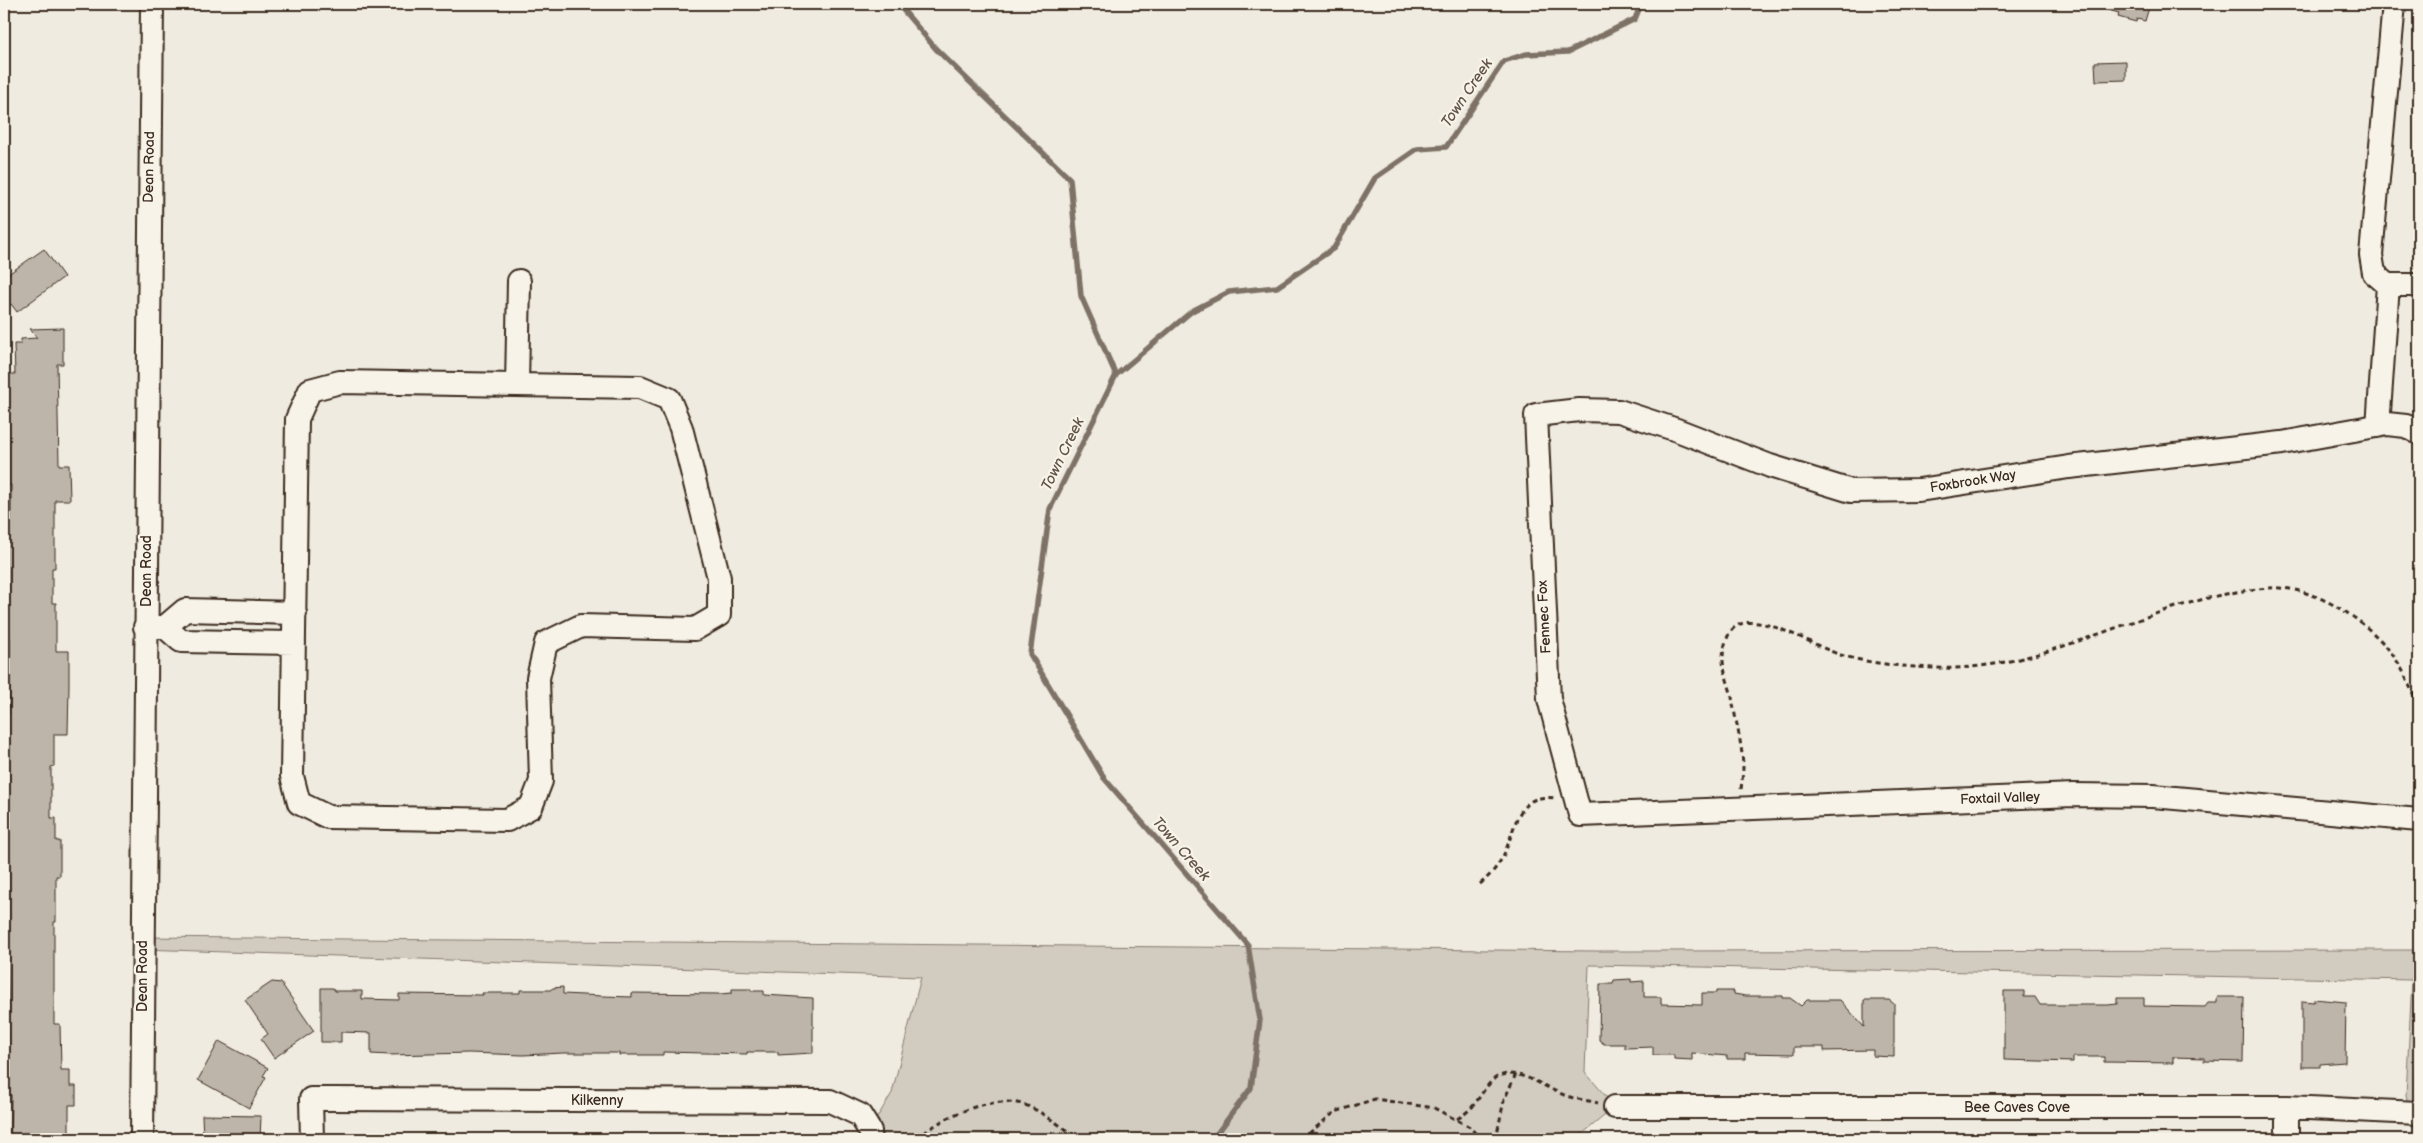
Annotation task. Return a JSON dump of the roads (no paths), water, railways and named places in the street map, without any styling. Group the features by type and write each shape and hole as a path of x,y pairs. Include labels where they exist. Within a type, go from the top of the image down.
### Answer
{"street":[{"name":"Dean Road","path":"142,1139 155,627 152,4"},
{"path":"2394,4 2371,255 2374,273 2388,285 2419,285"},
{"path":"517,385 519,281"},
{"path":"2378,426 2388,285"},
{"path":"340,382 517,385 640,387 669,400 682,428 719,578 720,615 695,628 581,626 546,642 538,678 541,781 531,807 507,820 328,817 299,803 292,776 297,419 310,390 340,382"},
{"name":"Foxbrook Way","path":"1536,416 1579,410 1619,411 1676,430 1770,466 1851,491 1919,490 2069,467 2282,443 2378,426 2406,426 2419,433"},
{"name":"Fennec Fox","path":"1536,416 1549,699 1578,808"},
{"path":"155,627 185,610 295,613"},
{"path":"155,627 181,641 294,643"},
{"name":"Foxtail Valley","path":"1578,808 1741,810 2074,795 2153,796 2419,820"},
{"name":"Kilkenny","path":"312,1139 312,1099 830,1101 860,1115 870,1131"},
{"name":"Bee Caves Cove","path":"1615,1107 2287,1107 2419,1113"},
{"path":"2287,1107 2287,1139"}],"waterway":[{"path":"898,4 936,49 1070,179 1081,296 1116,375"},
{"name":"Town Creek","path":"1213,1139 1251,1088 1260,1020 1248,945 1104,778 1030,654 1050,509 1116,375 1192,311 1229,292 1277,287 1334,248 1375,178 1417,149 1446,147 1504,61 1526,54 1568,52 1635,19 1641,4"}]}
